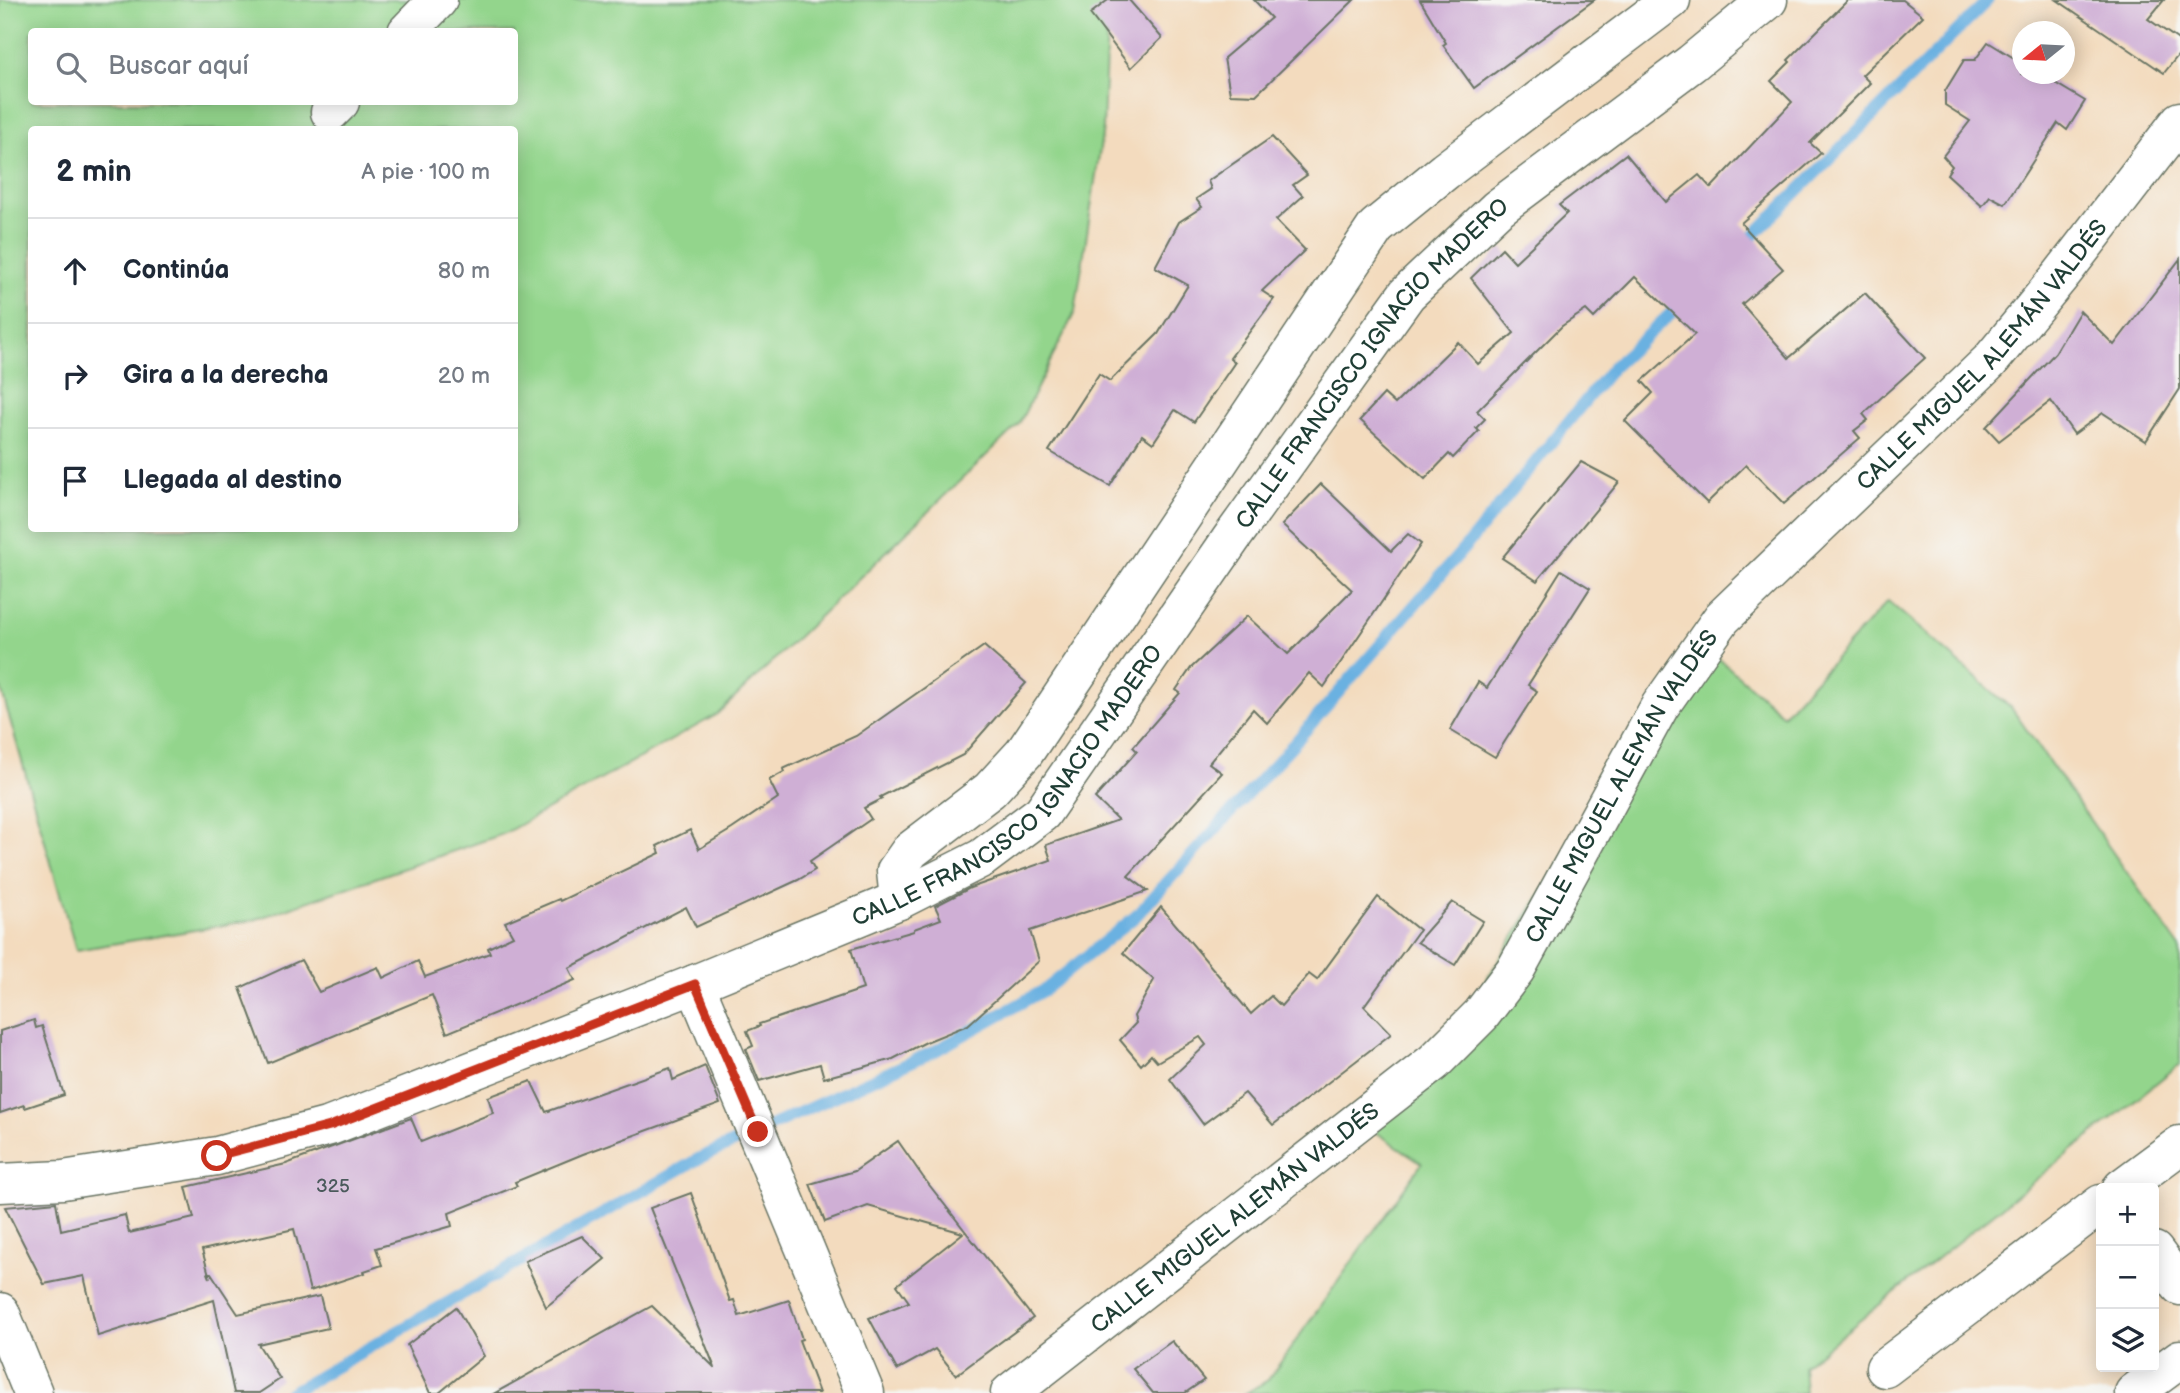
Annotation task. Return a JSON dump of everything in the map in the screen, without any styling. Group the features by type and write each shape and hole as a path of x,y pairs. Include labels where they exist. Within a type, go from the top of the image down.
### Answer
{"street":[{"path":"412,28 438,0"},
{"path":"899,900 895,871 910,851 989,790 1024,753 1376,227 1671,0"},
{"name":"CALLE FRANCISCO IGNACIO MADERO","path":"0,1183 63,1180 217,1156 330,1126 695,984 899,900 982,858 1042,813 1231,539 1407,294 1497,209 1692,63 1768,0"},
{"name":"CALLE MIGUEL ALEMÁN VALDÉS","path":"1010,1393 1434,1062 1481,1015 1516,968 1660,706 1722,618 1990,361 2061,275 2180,121"},
{"path":"695,984 865,1393"},
{"path":"2129,1183 2180,1144"},
{"path":"1885,1368 2096,1208"},
{"path":"2159,1258 2180,1286"},
{"path":"0,1312 19,1379"},
{"path":"2134,1393 2180,1359"}],"green space":[{"path":"0,0 1108,0 1103,129 1075,312 1019,424 718,714 503,834 254,920 76,950 0,685"},
{"path":"1888,601 2012,709 2180,948 2180,1064 1803,1366 1805,1393 1246,1393 1268,1380 1422,1163 1359,1121 1434,1062 1660,706 1717,657 1783,715"}],"building":[{"path":"1108,0 1129,0 1162,38 1131,68 1090,14"},
{"path":"1254,0 1354,0 1256,95 1230,94 1224,58 1271,18"},
{"path":"1420,0 1594,0 1474,88 1443,45 1446,43"},
{"path":"1848,0 1903,0 1923,16 1862,75 1870,83 1810,143 1821,153 1741,223 1783,269 1742,304 1789,358 1865,293 1925,358 1863,414 1868,420 1854,431 1860,438 1784,504 1746,465 1707,503 1625,421 1653,393 1642,381 1695,334 1635,277 1594,318 1586,310 1562,326 1477,411 1485,419 1476,428 1479,431 1453,458 1449,454 1425,479 1360,420 1384,394 1395,404 1458,342 1478,364 1514,333 1471,278 1502,248 1515,262 1567,213 1559,205 1626,154 1666,202 1699,175 1711,188 1792,102 1771,81 1790,62 1788,60"},
{"path":"2057,0 2164,0 2148,19 2180,41 2180,53 2164,73"},
{"path":"1988,42 2012,57 2012,84 2057,84 2085,101 2067,130 2058,123 2005,204 1990,196 1982,206 1947,174 1952,166 1943,156 1970,121 1945,105 1945,91 1964,60 1975,60"},
{"path":"1272,137 1307,175 1293,185 1303,196 1276,220 1305,250 1262,291 1274,299 1230,358 1235,362 1194,422 1175,410 1153,443 1142,435 1110,486 1049,451 1099,374 1110,381 1158,334 1188,285 1155,267 1179,222 1202,207 1196,199 1211,189 1208,181"},
{"path":"2180,259 2180,389 2146,441 2103,413 2074,434 2051,401 1999,441 1986,427 2055,353 2080,311 2114,345"},
{"path":"1581,462 1619,482 1537,581 1502,558"},
{"path":"1321,484 1391,551 1408,534 1421,544 1324,687 1309,673 1267,723 1253,709 1209,763 1222,773 1128,876 1148,891 1030,931 1039,961 968,1025 893,1059 824,1078 820,1064 759,1081 746,1049 753,1046 747,1031 760,1026 759,1024 863,989 851,949 914,931 941,919 935,906 970,888 1051,860 1046,845 1118,820 1095,798 1137,751 1133,747 1180,693 1176,690 1191,668 1247,616 1288,654 1352,590 1282,525"},
{"path":"1561,570 1590,588 1528,685 1537,691 1495,757 1450,730 1478,682 1487,688"},
{"path":"984,646 1026,683 963,755 880,797 882,799 864,808 871,819 810,861 815,870 798,880 696,927 686,907 569,968 575,980 447,1033 432,995 268,1063 240,988 301,960 319,992 378,967 383,978 418,961 425,977 490,953 488,948 513,936 505,922 559,899 560,901 660,853 657,846 690,830 699,849 732,829 778,798 769,780 784,772 783,769 856,736"},
{"path":"1378,897 1419,930 1364,1006 1391,1034 1273,1125 1245,1093 1203,1124 1170,1079 1206,1045 1200,1037 1157,1062 1151,1055 1141,1065 1120,1040 1136,1023 1134,1016 1154,980 1123,953 1161,907 1251,1014 1271,996 1281,1006 1309,974 1317,980"},
{"path":"1452,902 1483,921 1455,965 1417,942"},
{"path":"34,1020 36,1028 42,1026 64,1095 0,1113 0,1031"},
{"path":"705,1066 720,1104 583,1154 515,1182 517,1186 449,1213 452,1226 376,1248 382,1265 364,1271 365,1273 310,1291 294,1229 202,1250 209,1273 238,1314 320,1296 328,1328 258,1344 280,1379 259,1393 234,1393 214,1300 98,1336 84,1276 44,1284 5,1207 56,1202 61,1230 125,1215 129,1233 194,1218 186,1187 286,1164 411,1118 421,1142 493,1113 488,1097 531,1081 546,1112 670,1068 673,1080"},
{"path":"898,1141 1033,1318 956,1375 935,1349 897,1370 869,1318 909,1302 897,1285 963,1233 868,1206 825,1222 810,1184 855,1171"},
{"path":"691,1193 730,1301 734,1300 739,1316 789,1300 802,1339 799,1340 819,1393 495,1393 652,1306 715,1368 650,1208"},
{"path":"582,1236 605,1259 546,1307 525,1261"},
{"path":"456,1307 484,1356 439,1393 430,1393 407,1345"},
{"path":"1172,1341 1204,1380 1185,1393 1153,1393 1133,1369"}],"waterway":[{"path":"1741,248 1988,0"},
{"path":"290,1393 700,1158 935,1051 1046,989 1136,916 1298,739 1473,538 1613,367 1684,301"}],"route":[{"path":"217,1156 330,1126 695,984 758,1132"}]}
